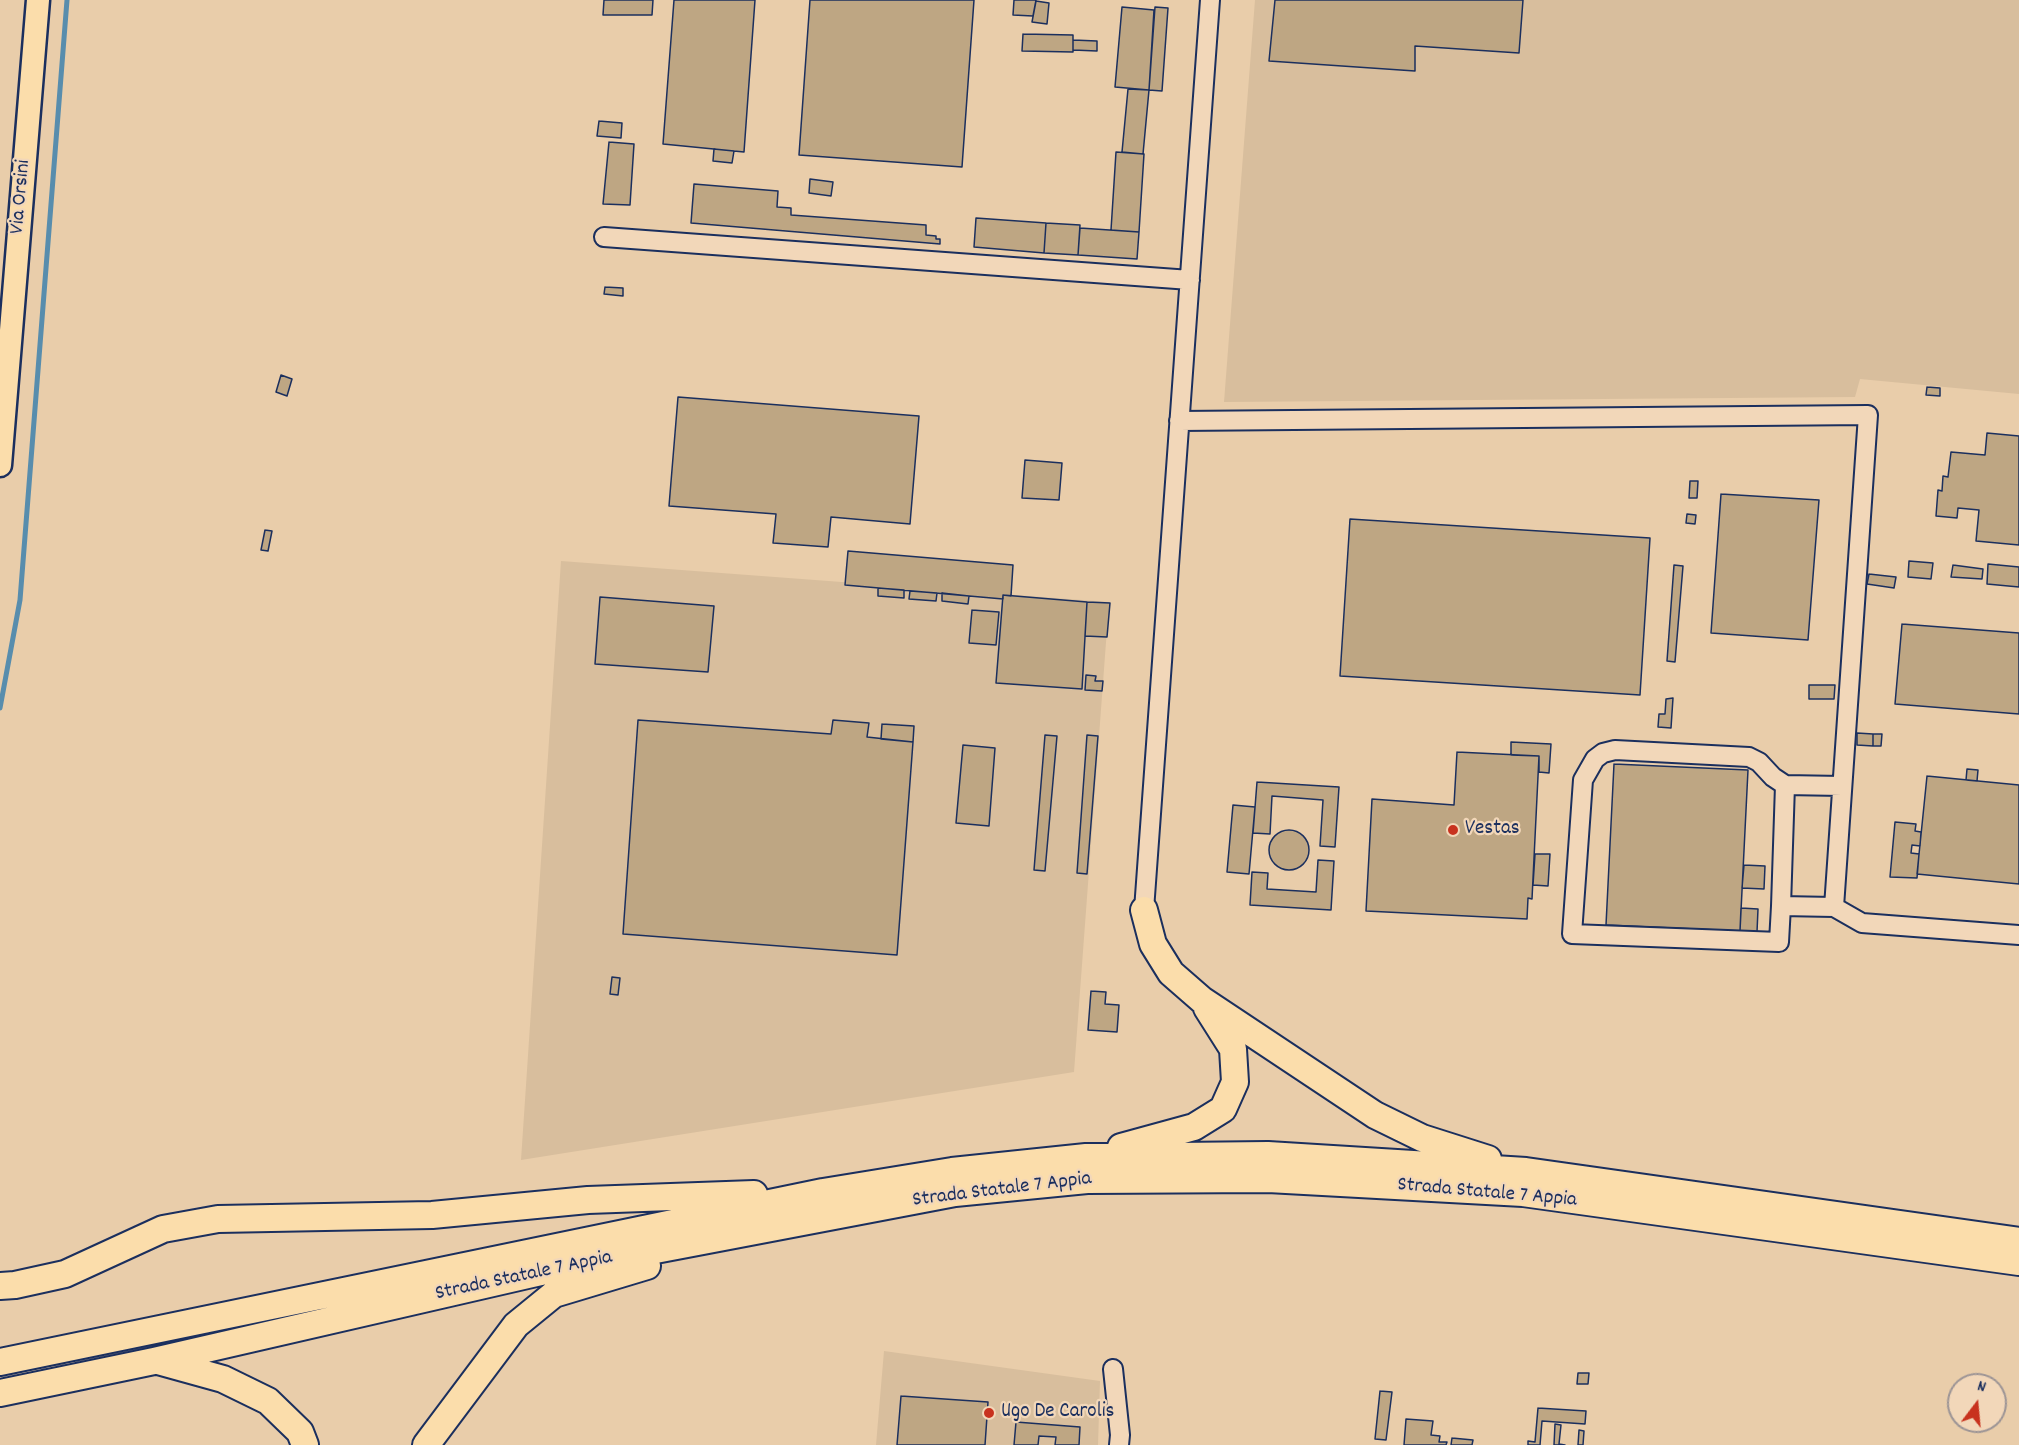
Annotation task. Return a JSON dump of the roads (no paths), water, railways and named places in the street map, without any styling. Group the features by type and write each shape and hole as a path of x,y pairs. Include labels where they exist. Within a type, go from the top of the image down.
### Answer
{"highway":[{"path":"1144,910 1153,944 1171,973 1202,1000 1375,1115 1422,1138 1526,1171"},
{"path":"1086,1156 1194,1127 1222,1109 1235,1082 1233,1049 1202,1000"},
{"name":"Strada Statale 7 Appia","path":"0,1362 823,1192 952,1171 1086,1156 1268,1155 1526,1171 2019,1241"},
{"name":"Strada Statale 7 Appia","path":"0,1393 154,1361 545,1271 955,1193 1076,1181 1268,1179 1523,1193 2019,1262"},
{"path":"0,1286 65,1274 163,1230 218,1219 432,1215 588,1200 823,1192"},
{"path":"426,1445 516,1325 554,1294 775,1227"},
{"path":"154,1361 223,1379 268,1401 300,1432 305,1445"}],"main road":[{"name":"Via Orsini","path":"0,465 38,0"}],"street":[{"path":"1144,910 1210,0"},
{"path":"604,237 1190,280"},
{"path":"1179,421 1868,416 1834,907"},
{"path":"1785,785 1779,942 1572,934 1583,780 1595,759 1604,753 1615,750 1749,757 1759,762 1773,777 1785,785 1842,786"},
{"path":"1781,906 1834,907 1862,923 2019,935"},
{"path":"1113,1369 1119,1445"}],"waterway":[{"path":"0,708 20,600 67,0"}],"place":[{"name":"Vestas","path":"1453,830"},
{"name":"Ugo De Carolis","path":"989,1413"}]}
